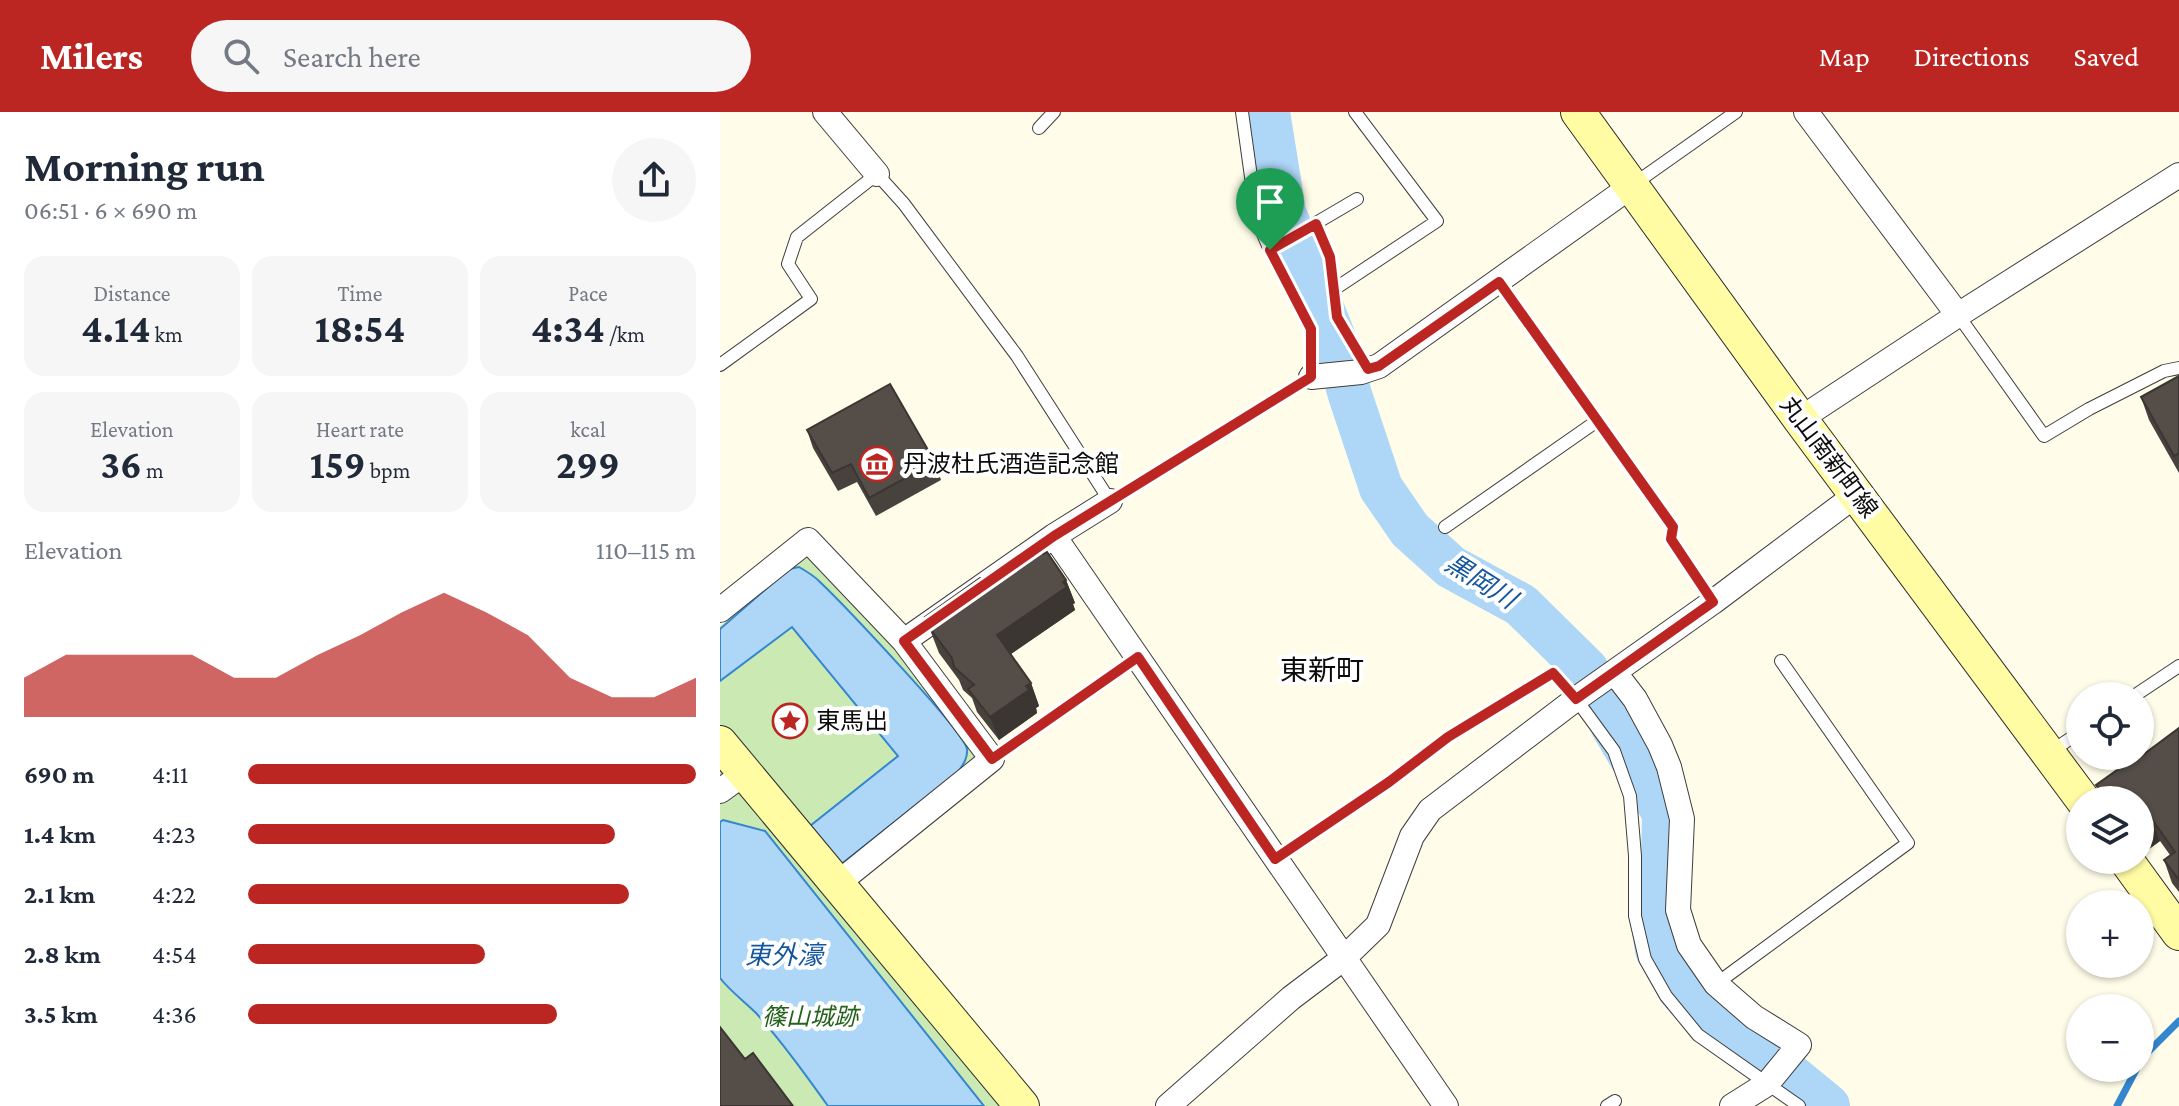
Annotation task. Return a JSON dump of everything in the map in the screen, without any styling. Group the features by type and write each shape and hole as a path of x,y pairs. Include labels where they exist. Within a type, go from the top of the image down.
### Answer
{"main road":[{"name":"丸山南新町線","path":"1578,112 1800,419 2073,786"},
{"path":"720,743 732,782 838,883 1022,1106"},
{"path":"2136,874 2179,933"}],"street":[{"path":"825,112 877,174"},
{"path":"1806,112 1958,315"},
{"path":"1800,419 2179,175"},
{"path":"1321,376 1365,371 1379,366 1630,187"},
{"path":"1168,1106 1291,998 1344,958 1378,925 1412,836 1430,810 1857,494"},
{"path":"904,641 1054,536 1110,501"},
{"path":"1054,536 1446,1106"},
{"path":"720,610 808,540 904,641 992,759 838,883"},
{"path":"1612,675 1635,699 1669,767 1682,819 1678,910 1689,945 1716,984 1754,1017 1799,1045 1770,1081 1732,1106"}],"lane":[{"path":"1039,128 1054,112"},
{"path":"720,365 811,299 788,264 797,237 877,174 904,204 1017,356 1110,501 1321,376 1311,329 1257,220 1242,112"},
{"path":"1333,290 1437,221 1355,112"},
{"path":"1630,187 1736,112"},
{"path":"1270,250 1357,199"},
{"path":"1316,224 1330,257 1337,317 1365,371"},
{"path":"1499,282 1673,527 1671,539 1713,602"},
{"path":"1958,315 2044,436 2101,402 2164,371 2179,368"},
{"path":"1445,527 1597,421"},
{"path":"992,759 1138,657"},
{"path":"1716,984 1908,843 1781,661"},
{"path":"2154,683 2179,666"},
{"path":"1275,859 1389,782 1448,737 1553,673 1614,751 1630,796 1635,856 1635,916 1645,959 1666,996 1698,1035 1770,1081 1799,1106"},
{"path":"2049,753 2066,741"}],"green space":[{"name":"篠山城跡","path":"817,548 992,758 830,882 1010,1106 720,1106 720,626"}],"water":[{"path":"799,567 819,581 900,666 946,718 967,749 958,772 839,866 810,826 898,756 792,627 720,681 720,629 789,569"},
{"name":"東外濠","path":"723,820 765,831 984,1106 828,1106 766,1024 720,978 720,822"}],"building":[{"path":"2179,376 2179,453 2174,456 2141,397"},
{"name":"丹波杜氏酒造記念館","path":"890,384 935,462 869,498 851,464 832,473 807,430"},
{"path":"1039,548 1043,554 1047,552 1066,580 1063,582 1067,587 997,635 1031,683 1026,686 1029,690 990,717 968,689 974,685 954,667 952,658 925,617 980,578 986,585"},
{"path":"2179,728 2179,880 2164,860 2175,852 2154,822 2154,786 2096,785 2117,770 2154,770 2154,747"},
{"path":"720,1027 745,1059 753,1053 793,1106 720,1106"}],"waterway":[{"name":"黒岡川","path":"1268,112 1284,212 1334,338 1381,488 1410,530 1451,567 1521,605 1587,670 1612,725 1664,813 1663,863 1651,911 1657,950 1679,989 1709,1023 1778,1065 1828,1106"},
{"path":"2154,1046 2179,1021"},
{"path":"2117,1106 2130,1082"}],"place":[{"name":"丹波杜氏酒造記念館","path":"877,464"},
{"name":"東馬出","path":"790,721"}],"district":[{"name":"東新町","path":"1322,670"}],"route":[{"path":"1316,224 1330,257 1337,317 1368,369 1379,366 1499,282 1673,527 1671,539 1713,602 1576,699 1553,673 1448,737 1389,782 1275,859 1138,657 992,759 904,641 1054,536 1311,377 1311,329 1270,250 1316,224"}]}
